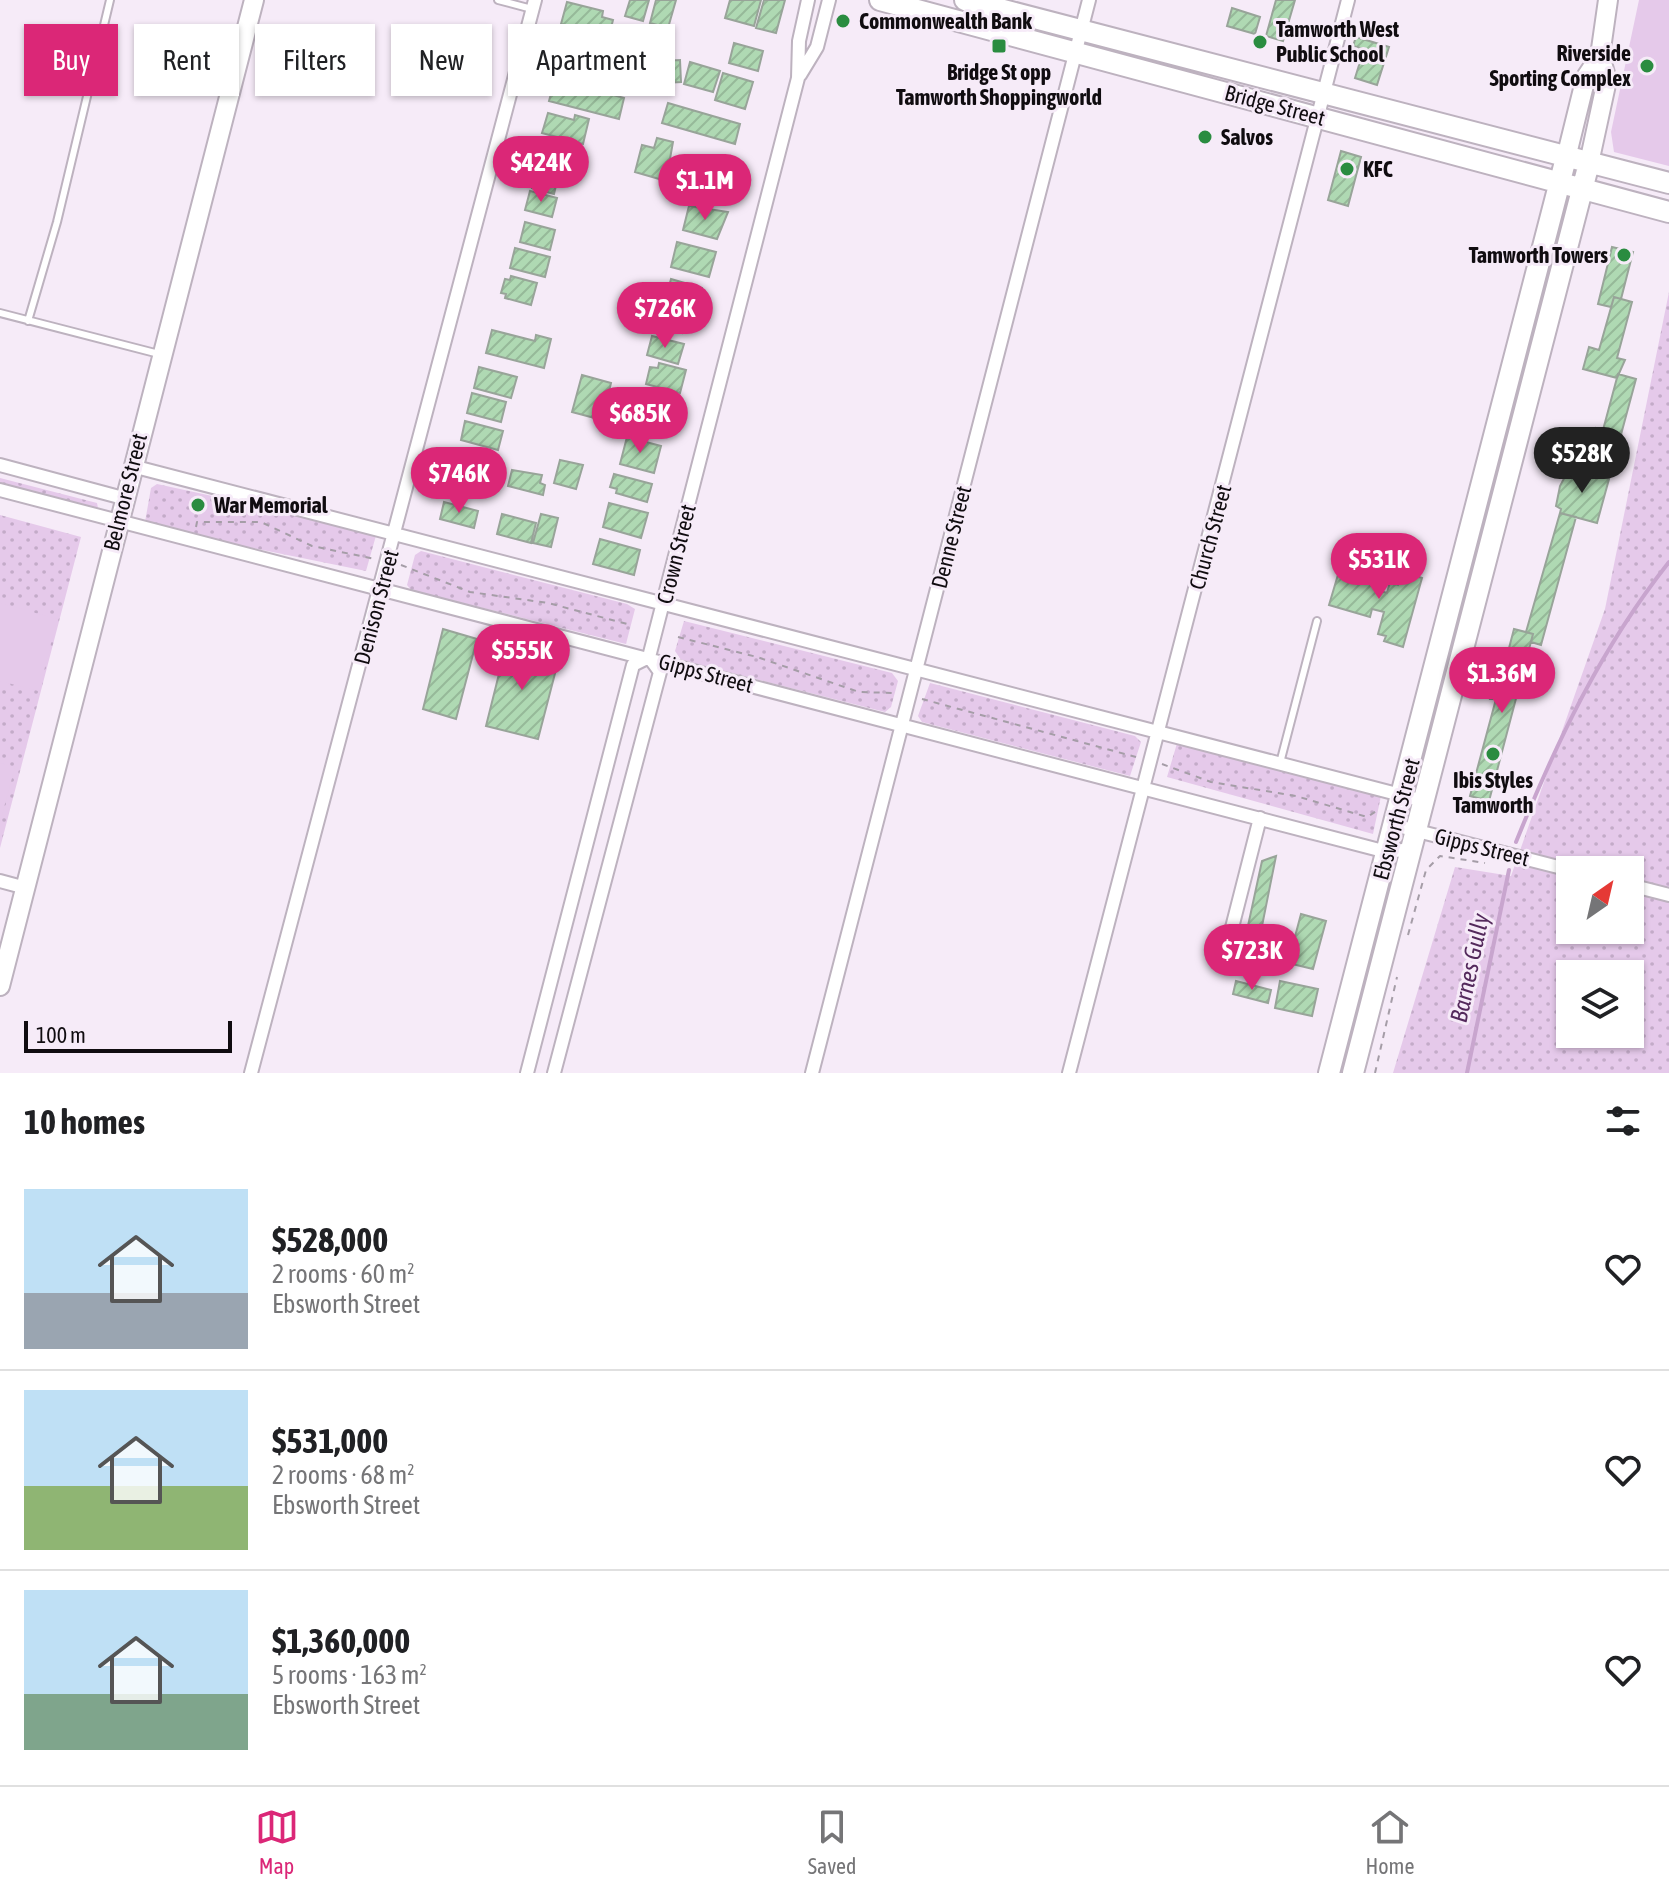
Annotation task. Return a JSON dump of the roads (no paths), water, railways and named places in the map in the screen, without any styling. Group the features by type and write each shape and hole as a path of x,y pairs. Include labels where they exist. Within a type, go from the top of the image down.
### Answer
{"main road":[{"name":"Bridge Street","path":"880,0 1669,212"},
{"name":"Bridge Street","path":"965,0 1669,183"},
{"name":"Ebsworth Street","path":"1329,1073 1379,849 1394,825 1402,796 1566,158"},
{"name":"Ebsworth Street","path":"1353,1073 1589,163"}],"street":[{"name":"Belmore Street","path":"0,986 123,498 254,0"},
{"name":"Crown Street","path":"527,1073 633,665 649,657 663,605 798,78 799,41 808,0"},
{"name":"Crown Street","path":"798,78 817,47 829,0"},
{"name":"Denne Street","path":"812,1073 1089,0"},
{"name":"Church Street","path":"1069,1073 1348,0"},
{"name":"Ebsworth Street","path":"1589,163 1607,80 1600,56 1608,0"},
{"name":"Denison Street","path":"251,1073 389,562 534,4"},
{"name":"Ebsworth Street","path":"1566,158 1586,77 1600,56"},
{"path":"0,465 123,498"},
{"name":"Gipps Street","path":"132,466 1424,801"},
{"name":"Gipps Street","path":"0,490 1379,849 1414,840 1556,867"},
{"name":"Crown Street","path":"554,1073 660,672 649,657"},
{"path":"1225,955 1260,818"},
{"name":"Gipps Street","path":"1394,825 1414,840"},
{"path":"0,881 26,888"},
{"path":"1644,889 1669,895"}],"lane":[{"path":"28,321 57,222 110,0"},
{"path":"498,0 534,4"},
{"path":"0,313 161,354"},
{"path":"1280,763 1317,621"}],"waterway":[{"name":"Barnes Gully","path":"1516,842 1582,696 1622,628 1669,562"},
{"name":"Barnes Gully","path":"1467,1073 1509,870"}],"place":[{"name":"Commonwealth Bank","path":"843,21"},
{"name":"Tamworth West Public School","path":"1260,42"},
{"name":"Bridge St opp Tamworth Shoppingworld","path":"999,46"},
{"name":"Riverside Sporting Complex","path":"1647,66"},
{"name":"Salvos","path":"1205,137"},
{"name":"KFC","path":"1347,169"},
{"name":"Tamworth Towers","path":"1624,255"},
{"name":"War Memorial","path":"198,505"},
{"name":"Ibis Styles Tamworth","path":"1493,754"}]}
